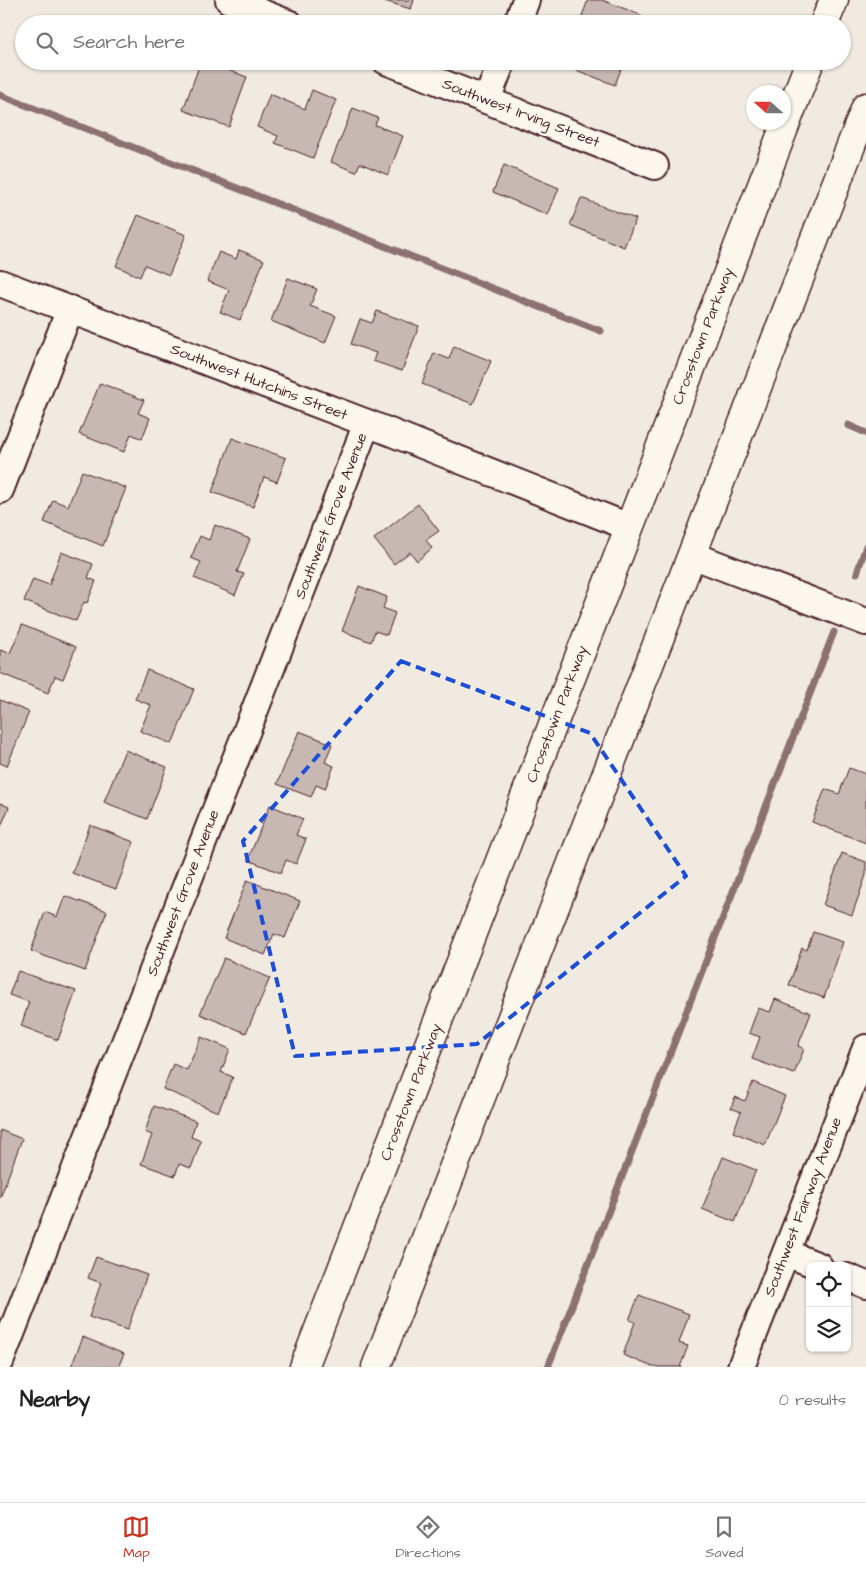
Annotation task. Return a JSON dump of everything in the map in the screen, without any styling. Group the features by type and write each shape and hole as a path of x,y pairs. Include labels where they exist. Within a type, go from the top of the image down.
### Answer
{"main road":[{"path":"828,15 834,0"},
{"name":"Crosstown Parkway","path":"304,1367 807,70"},
{"path":"376,1367 866,107"}],"street":[{"path":"228,0 267,15"},
{"path":"520,15 526,0"},
{"name":"Southwest Irving Street","path":"409,70 655,166"},
{"path":"487,100 499,70"},
{"name":"Southwest Hutchins Street","path":"0,283 367,423 629,527"},
{"path":"0,490 70,310"},
{"name":"Southwest Grove Avenue","path":"0,1362 367,423"},
{"path":"692,555 866,622"},
{"name":"Southwest Fairway Avenue","path":"741,1367 866,1048"},
{"path":"786,1253 808,1262"},
{"path":"851,1279 866,1285"}],"highlighted area":[{"path":"401,661 590,733 686,876 477,1044 295,1056 243,841"}],"building":[{"path":"381,0 414,0 411,9"},
{"path":"588,0 602,0 641,15 582,15"},
{"path":"198,70 228,70 247,77 229,127 183,110"},
{"path":"576,70 621,70 615,85"},
{"path":"312,90 336,100 313,158 275,143 278,136 257,127 270,94 305,109"},
{"path":"353,108 378,118 375,125 403,136 388,175 360,163 356,172 331,162"},
{"path":"504,165 559,188 548,215 493,192"},
{"path":"581,198 636,219 624,247 570,225"},
{"path":"138,215 186,235 169,275 145,265 140,277 116,266"},
{"path":"239,250 264,260 240,320 220,312 229,290 207,281 219,252 236,259"},
{"path":"288,278 317,289 310,306 336,316 325,343 271,321"},
{"path":"377,311 419,326 402,371 373,361 376,353 351,344 360,319 372,323"},
{"path":"454,346 491,361 473,404 422,384 434,353 449,359"},
{"path":"100,383 144,400 138,413 150,418 142,439 131,434 124,452 79,434"},
{"path":"232,438 286,458 277,482 264,477 253,507 212,492"},
{"path":"82,471 126,488 103,546 44,522 53,500 68,506"},
{"path":"418,504 439,531 426,540 432,548 417,561 410,552 394,564 374,539"},
{"path":"215,525 250,539 237,572 244,574 235,595 194,578 201,562 191,558 200,536 209,540"},
{"path":"61,552 93,564 88,578 96,581 87,603 84,602 76,621 24,601 33,579 49,585"},
{"path":"359,586 387,597 383,608 395,613 387,635 375,631 371,642 342,631"},
{"path":"22,625 76,647 63,679 55,676 48,693 0,673 0,650 10,653"},
{"path":"147,670 194,689 172,744 140,731 151,705 135,699"},
{"path":"0,700 29,712 7,766 0,763"},
{"path":"299,731 332,744 325,762 334,766 325,789 316,785 311,797 277,784"},
{"path":"125,750 167,767 147,819 104,802"},
{"path":"849,768 866,774 866,843 812,822 825,789 839,794"},
{"path":"0,803 9,807 0,829"},
{"path":"270,805 303,819 296,835 306,839 296,864 286,860 281,873 248,860"},
{"path":"90,825 134,842 116,889 72,873"},
{"path":"842,853 866,862 866,875 852,915 823,905"},
{"path":"247,880 300,901 285,938 274,934 265,955 224,938"},
{"path":"65,896 107,911 85,971 31,951 45,912 57,917"},
{"path":"813,932 843,942 824,998 789,985 802,948 807,950"},
{"path":"224,958 270,978 246,1033 200,1014"},
{"path":"18,971 76,991 58,1040 21,1026 29,1002 9,995"},
{"path":"775,999 811,1013 798,1046 804,1049 794,1074 752,1059 760,1037 749,1033 758,1008 770,1012"},
{"path":"201,1037 230,1049 221,1072 233,1077 218,1112 163,1089 173,1064 187,1070"},
{"path":"753,1082 785,1096 765,1145 733,1132 741,1112 731,1108 735,1097 745,1101"},
{"path":"154,1106 196,1121 191,1137 201,1141 191,1168 179,1164 175,1176 141,1164 152,1135 145,1132"},
{"path":"0,1130 22,1139 0,1198"},
{"path":"723,1157 756,1170 735,1222 702,1209"},
{"path":"96,1257 147,1275 127,1330 89,1317 101,1283 88,1278"},
{"path":"639,1295 689,1314 679,1343 688,1346 680,1367 653,1367 623,1355 635,1322 629,1320"},
{"path":"83,1337 124,1354 118,1367 71,1367"}],"waterway":[{"path":"0,95 601,331"},
{"path":"848,425 866,433"},
{"path":"857,573 866,546"},
{"path":"548,1367 834,632"}]}
